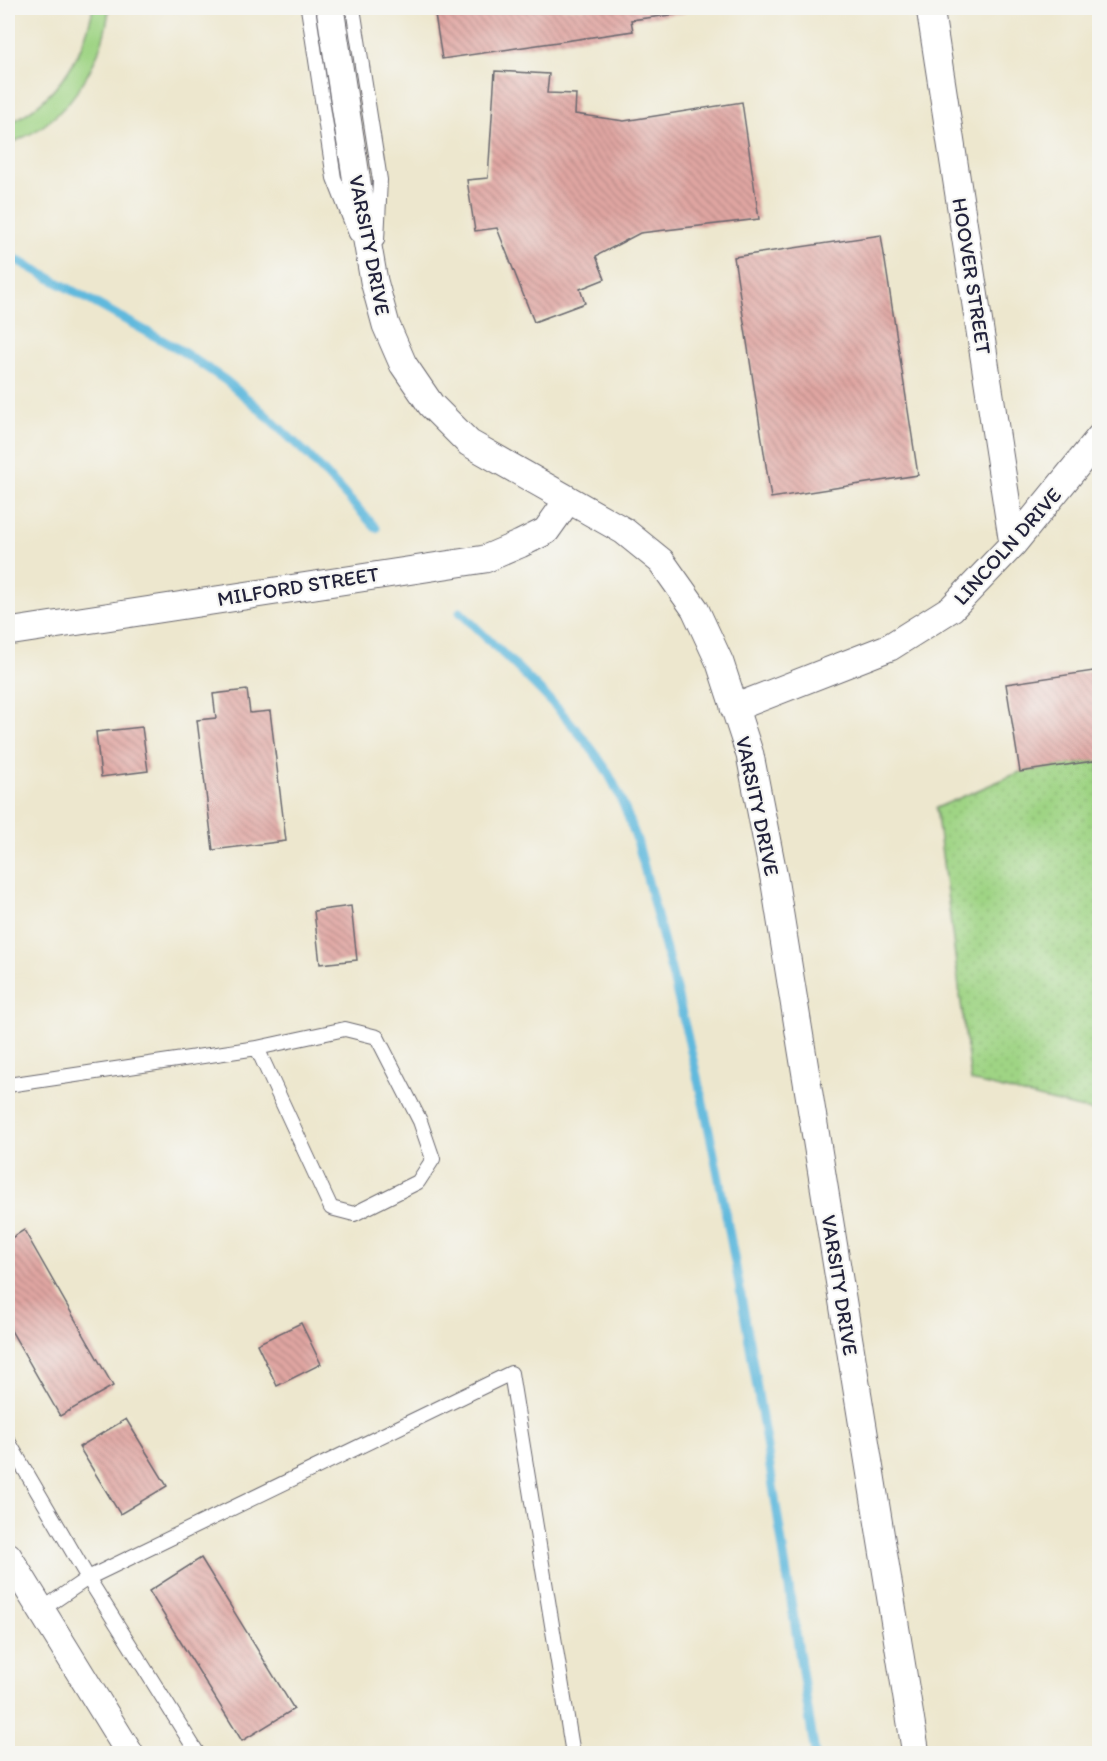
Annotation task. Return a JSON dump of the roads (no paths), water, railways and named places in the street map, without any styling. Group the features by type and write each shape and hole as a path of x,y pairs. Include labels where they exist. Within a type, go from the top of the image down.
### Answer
{"street":[{"name":"VARSITY DRIVE","path":"330,8 374,281 386,325 403,364 430,405 469,443 624,531 661,561 695,609 720,663 750,755 774,878 916,1754"},
{"name":"HOOVER STREET","path":"930,8 1013,544"},
{"name":"LINCOLN DRIVE","path":"734,708 890,647 952,608 1013,544 1094,448"},
{"name":"MILFORD STREET","path":"8,632 485,559 546,531 568,500"},
{"path":"8,1556 130,1754"}],"lane":[{"path":"308,8 334,178 374,281"},
{"path":"353,8 380,180 374,281"},
{"path":"8,1085 257,1048 345,1029 376,1037 420,1121 433,1159 418,1182 354,1214 331,1208 257,1048"},
{"path":"41,1610 88,1578 511,1373 573,1754"},
{"path":"8,1441 88,1578 198,1754"}],"waterway":[{"path":"8,255 180,350 225,380 309,456 376,528"},
{"path":"460,612 556,706 590,747 615,786 637,840 693,1061 726,1212 766,1444 815,1754"}]}
